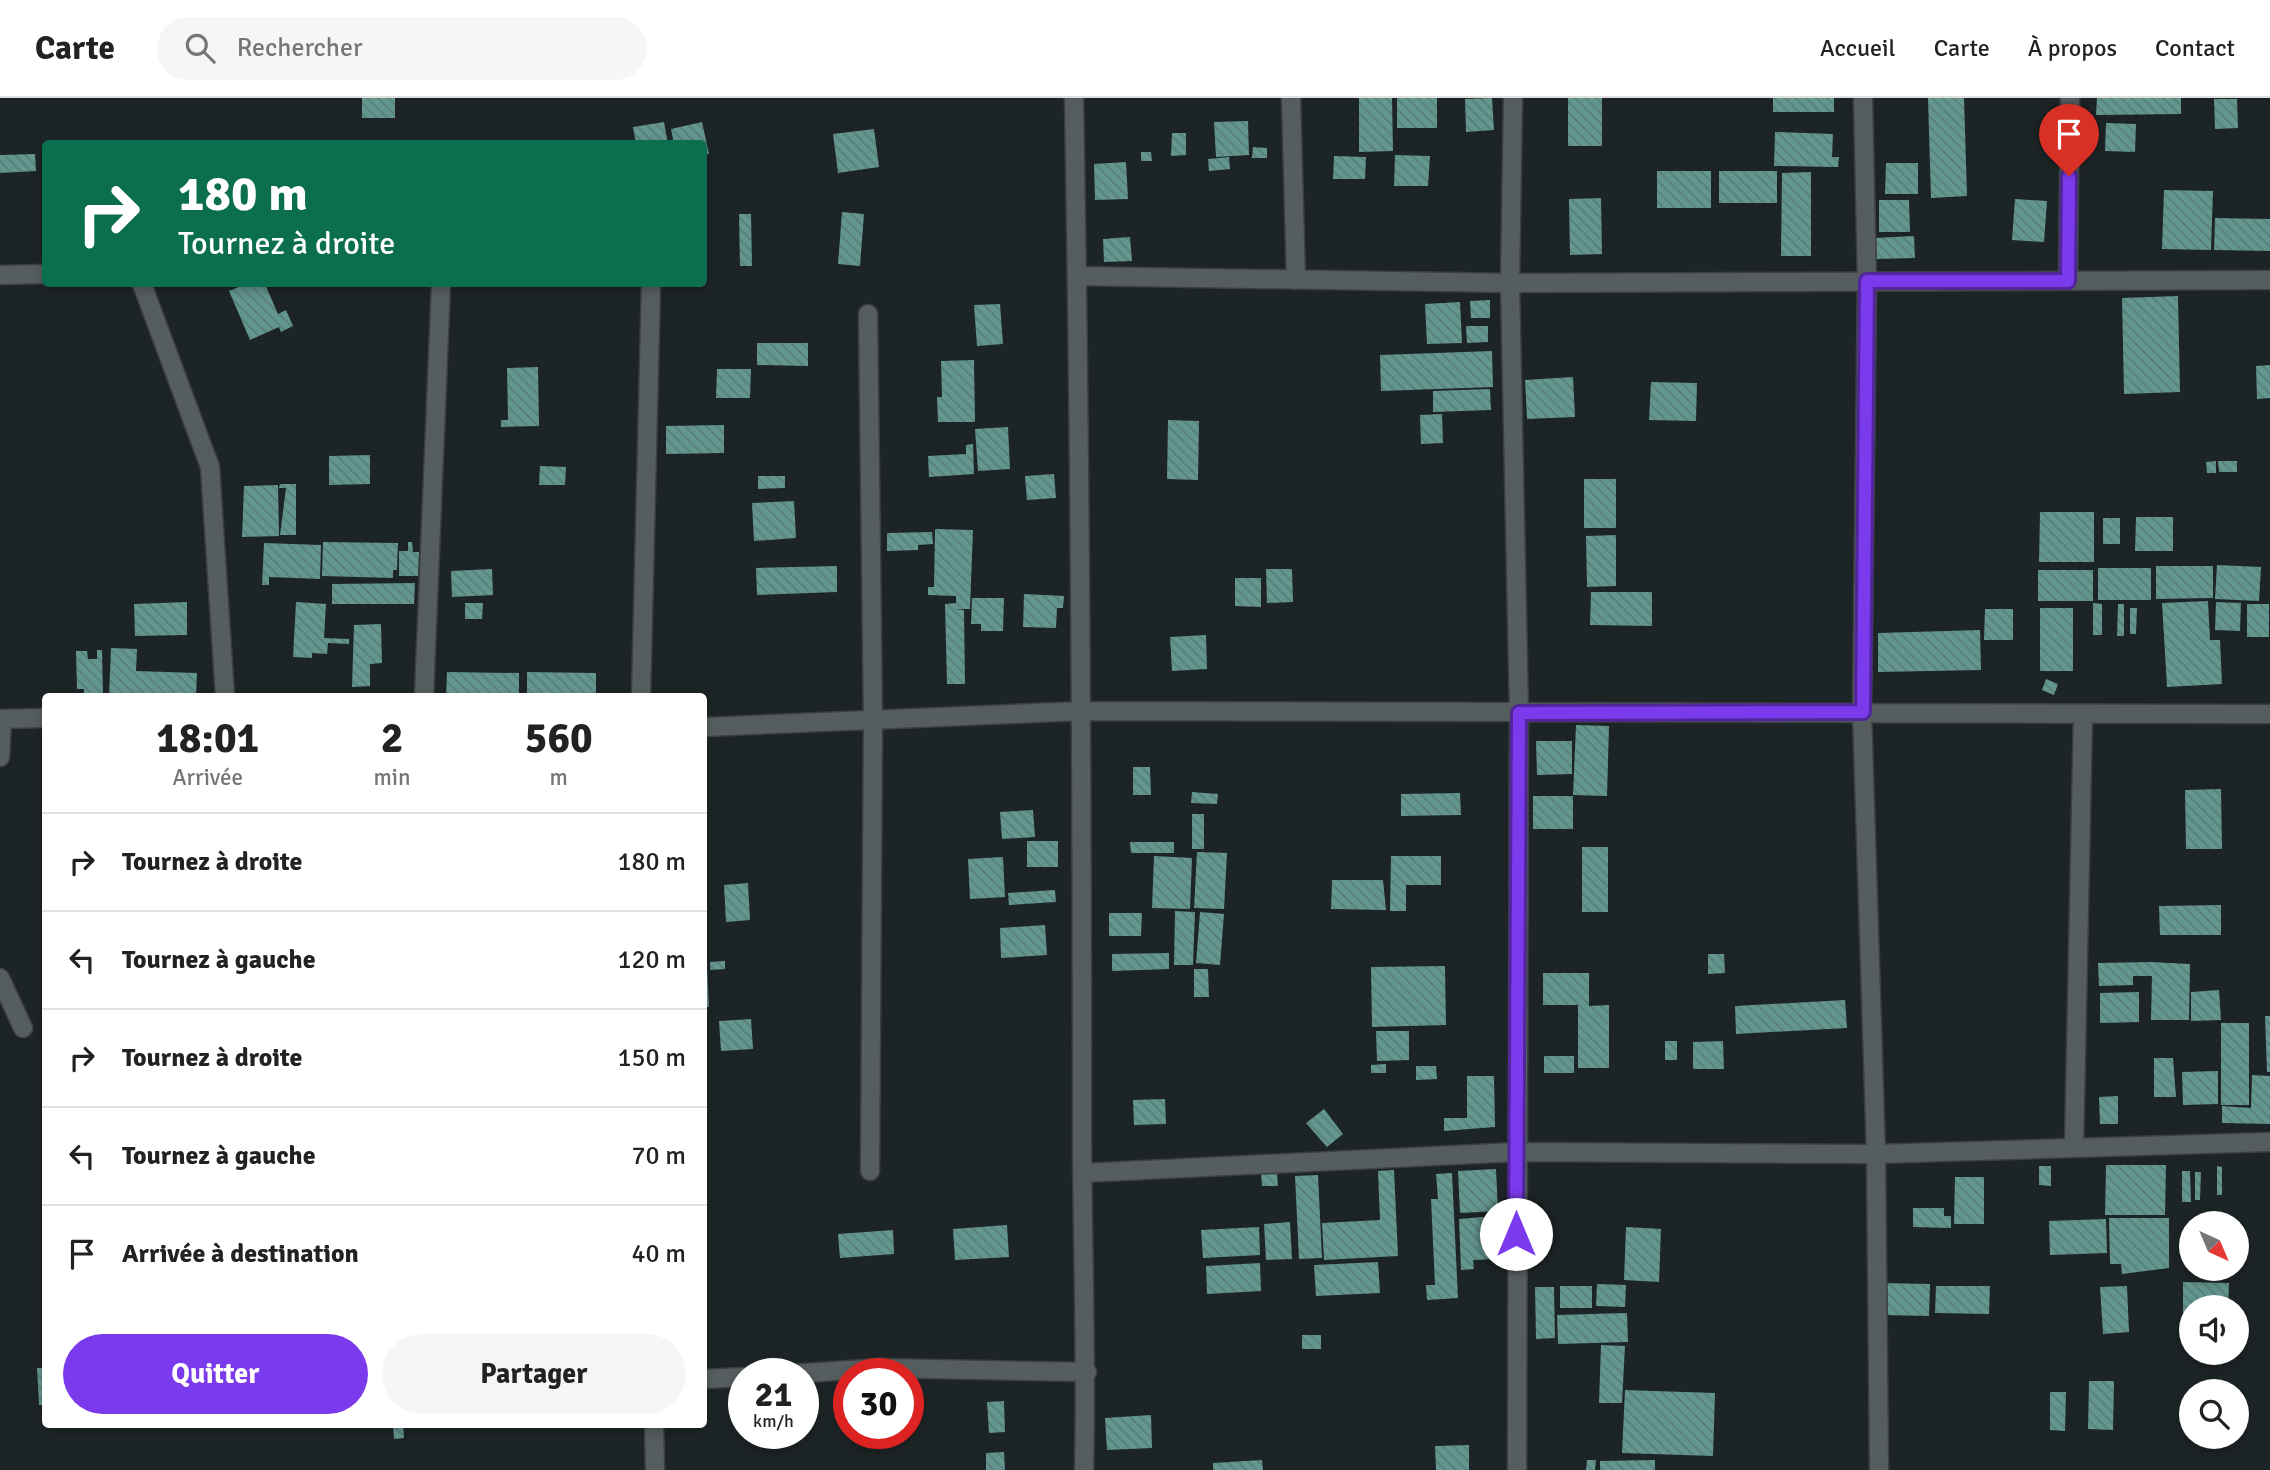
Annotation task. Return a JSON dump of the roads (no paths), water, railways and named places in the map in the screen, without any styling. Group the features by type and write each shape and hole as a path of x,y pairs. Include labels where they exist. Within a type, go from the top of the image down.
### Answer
{"street":[{"path":"1074,98 1083,711 1083,1172 1087,1372 1084,1470"},
{"path":"1291,98 1296,280"},
{"path":"1513,98 1510,283 1519,713 1517,1470"},
{"path":"1863,98 1867,281 1863,712 1876,1154 1879,1470"},
{"path":"2068,281 2070,98"},
{"path":"0,275 42,275"},
{"path":"1077,276 1510,283 2270,280"},
{"path":"143,287 211,467 225,693"},
{"path":"424,693 441,287"},
{"path":"641,693 651,287"},
{"path":"868,314 873,721 870,1171"},
{"path":"707,727 1083,711 2270,715"},
{"path":"2074,1147 2083,714"},
{"path":"0,757 1,719 42,718"},
{"path":"0,978 23,1028"},
{"path":"1083,1172 1516,1152 1876,1154 2270,1142"},
{"path":"819,1372 880,1368 1087,1372"},
{"path":"707,1380 728,1378"},
{"path":"654,1428 655,1470"}]}
